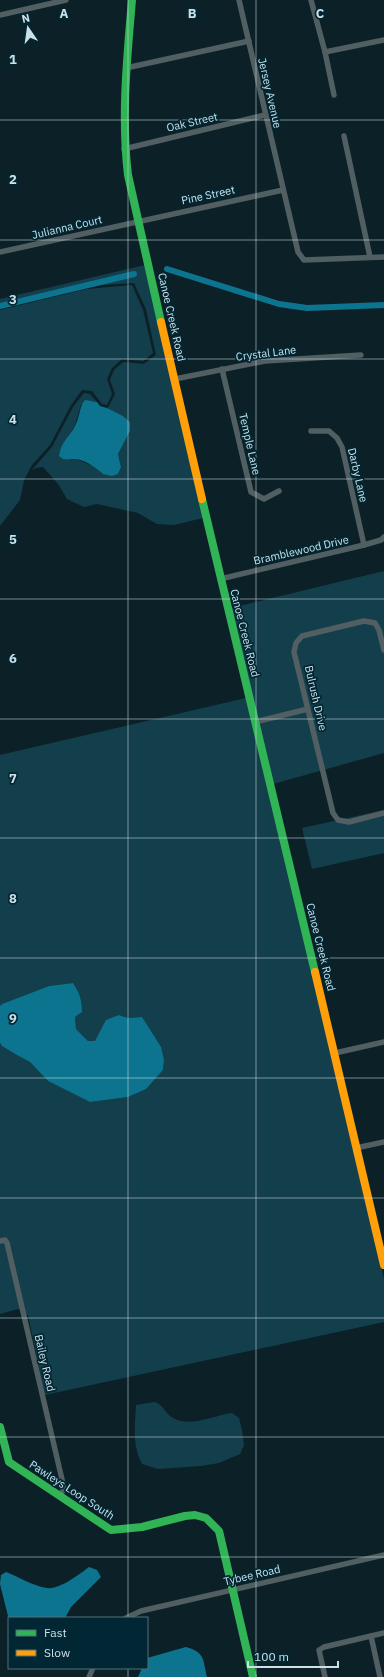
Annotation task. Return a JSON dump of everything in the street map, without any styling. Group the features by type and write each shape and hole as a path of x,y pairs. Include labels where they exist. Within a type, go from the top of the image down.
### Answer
{"main road":[{"name":"Canoe Creek Road","path":"132,0 123,115 124,149 138,221 220,578 335,1053 384,1265"},
{"name":"Pawleys Loop South","path":"0,1427 9,1462 111,1530 125,1530 188,1516 200,1516 208,1519 219,1532 253,1677"}],"street":[{"path":"0,15 42,2 66,0"},
{"name":"Jersey Avenue","path":"239,0 282,190 298,252 304,260 370,257"},
{"path":"311,0 325,52 334,95"},
{"path":"325,52 384,40"},
{"path":"126,68 248,41"},
{"name":"Oak Street","path":"124,149 265,115"},
{"path":"344,136 370,257 384,257"},
{"name":"Pine Street","path":"138,221 282,190"},
{"name":"Julianna Court","path":"0,252 138,221"},
{"name":"Crystal Lane","path":"175,379 265,361 361,355"},
{"name":"Temple Lane","path":"222,369 251,492 264,499 279,491"},
{"name":"Darby Lane","path":"311,431 329,431 338,438 342,448 364,545"},
{"name":"Bramblewood Drive","path":"220,578 364,545 381,540 384,537"},
{"name":"Bulrush Drive","path":"384,650 379,630 375,623 364,621 302,636 296,642 294,652 333,813 338,820 349,822 384,813"},
{"path":"255,722 308,709"},
{"path":"335,1053 384,1042"},
{"path":"356,1148 384,1142"},
{"name":"Bailey Road","path":"0,1240 5,1240 7,1243 64,1488 60,1496"},
{"name":"Tybee Road","path":"128,1617 141,1611 384,1555"},
{"path":"325,1677 319,1650 324,1647 384,1633"},
{"path":"371,1636 380,1677"}],"shaded area":[{"path":"145,265 203,518 174,525 157,524 138,513 97,504 84,507 67,499 59,485 43,467 32,470 52,447 73,407 84,393 90,394 97,402 92,401 81,405 75,425 71,432 70,460 76,459 118,474 121,466 118,454 130,431 123,416 107,408 115,394 110,380 114,370 123,362 144,364 156,355 146,309 134,283 87,286 0,307 0,299"},
{"path":"132,285 143,310 153,353 143,361 122,359 112,368 107,379 112,394 107,405 102,404 92,391 82,390 71,405 50,445 32,465 24,480 20,500 0,526 0,310 87,289"},
{"path":"384,571 384,753 273,784 231,608"},
{"path":"246,698 332,1054 384,1279 384,1322 45,1395 28,1315 22,1316 20,1310 18,1309 0,1314 0,1043 2,1046 30,1062 48,1081 90,1102 128,1097 145,1089 163,1070 164,1060 142,1017 128,1018 119,1015 100,1033 95,1041 88,1041 76,1029 75,1017 82,1012 82,1008 79,993 73,983 49,986 0,1006 0,755"},
{"path":"384,810 384,853 312,869 302,828"},
{"path":"155,1402 158,1403 170,1416 180,1421 188,1422 203,1420 232,1413 239,1418 242,1430 244,1445 240,1454 219,1463 201,1466 158,1469 142,1464 135,1442 136,1405"}],"water":[{"path":"85,400 97,402 100,406 123,416 130,422 130,431 118,454 121,467 118,474 112,476 103,474 83,461 76,459 63,459 59,456 62,446 76,424"},
{"path":"73,983 79,993 82,1008 82,1012 75,1017 76,1029 88,1041 95,1041 106,1020 119,1015 128,1018 142,1017 161,1047 164,1060 163,1070 146,1089 128,1097 90,1102 48,1081 30,1062 2,1046 0,1043 0,1006 2,1004 49,986"},
{"path":"89,1567 97,1570 101,1577 71,1607 66,1617 8,1617 0,1584 1,1575 6,1572 47,1588 57,1587"},
{"path":"186,1647 197,1651 200,1654 204,1661 207,1677 138,1677 142,1669 148,1669 148,1658"}],"waterway":[{"path":"167,269 279,304 307,308 384,305"},
{"path":"0,306 134,274"}],"traffic: fast":[{"path":"132,0 125,109 126,153 128,175 161,322"},
{"path":"202,499 315,972"},
{"path":"0,1427 9,1462 111,1530 142,1527 185,1516 195,1515 206,1518 219,1531 253,1677"}],"traffic: slow":[{"path":"161,322 202,499"},
{"path":"315,972 384,1265"}]}
